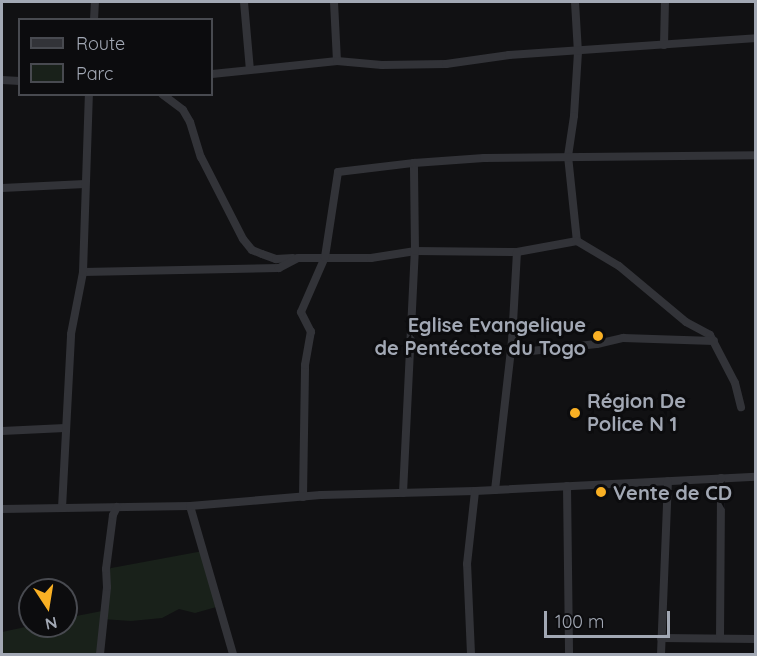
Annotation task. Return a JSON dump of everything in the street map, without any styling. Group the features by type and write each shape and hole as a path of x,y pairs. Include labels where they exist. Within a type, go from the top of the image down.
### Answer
{"street":[{"path":"94,18 95,2"},
{"path":"244,2 250,70"},
{"path":"334,2 337,61"},
{"path":"575,2 578,52 574,116 568,156 577,241"},
{"path":"664,45 666,2"},
{"path":"213,74 337,61 382,65 446,64 509,55 756,38"},
{"path":"2,80 18,81"},
{"path":"62,508 71,334 83,272 89,96"},
{"path":"165,96 183,110 190,122 201,157 243,239 252,250 276,259 371,258 415,251 517,252 577,241 619,266 686,322 710,335 735,383 741,407"},
{"path":"303,497 305,365 311,332 302,312 325,257 338,172 414,163 568,156 756,155"},
{"path":"403,493 415,251 414,163"},
{"path":"2,188 85,184"},
{"path":"495,490 512,341 517,252"},
{"path":"83,272 279,268 297,258"},
{"path":"512,341 531,351 597,344 623,338 714,341"},
{"path":"2,431 65,428"},
{"path":"2,509 190,506 303,497 756,477"},
{"path":"720,638 721,478"},
{"path":"661,654 668,480"},
{"path":"567,486 569,654"},
{"path":"471,654 467,564 475,491"},
{"path":"190,506 233,654"},
{"path":"100,654 107,587 106,569 113,515 117,507"},
{"path":"661,638 756,639"}],"green space":[{"path":"203,551 220,606 195,613 179,609 162,618 131,621 102,619 99,654 2,654 2,632 18,629 18,638 78,638 78,616 102,611 106,569"}],"place":[{"name":"Eglise Evangelique de Pentécote du Togo","path":"598,336"},
{"name":"Région De Police N 1","path":"575,413"},
{"name":"Vente de CD","path":"601,492"}]}
